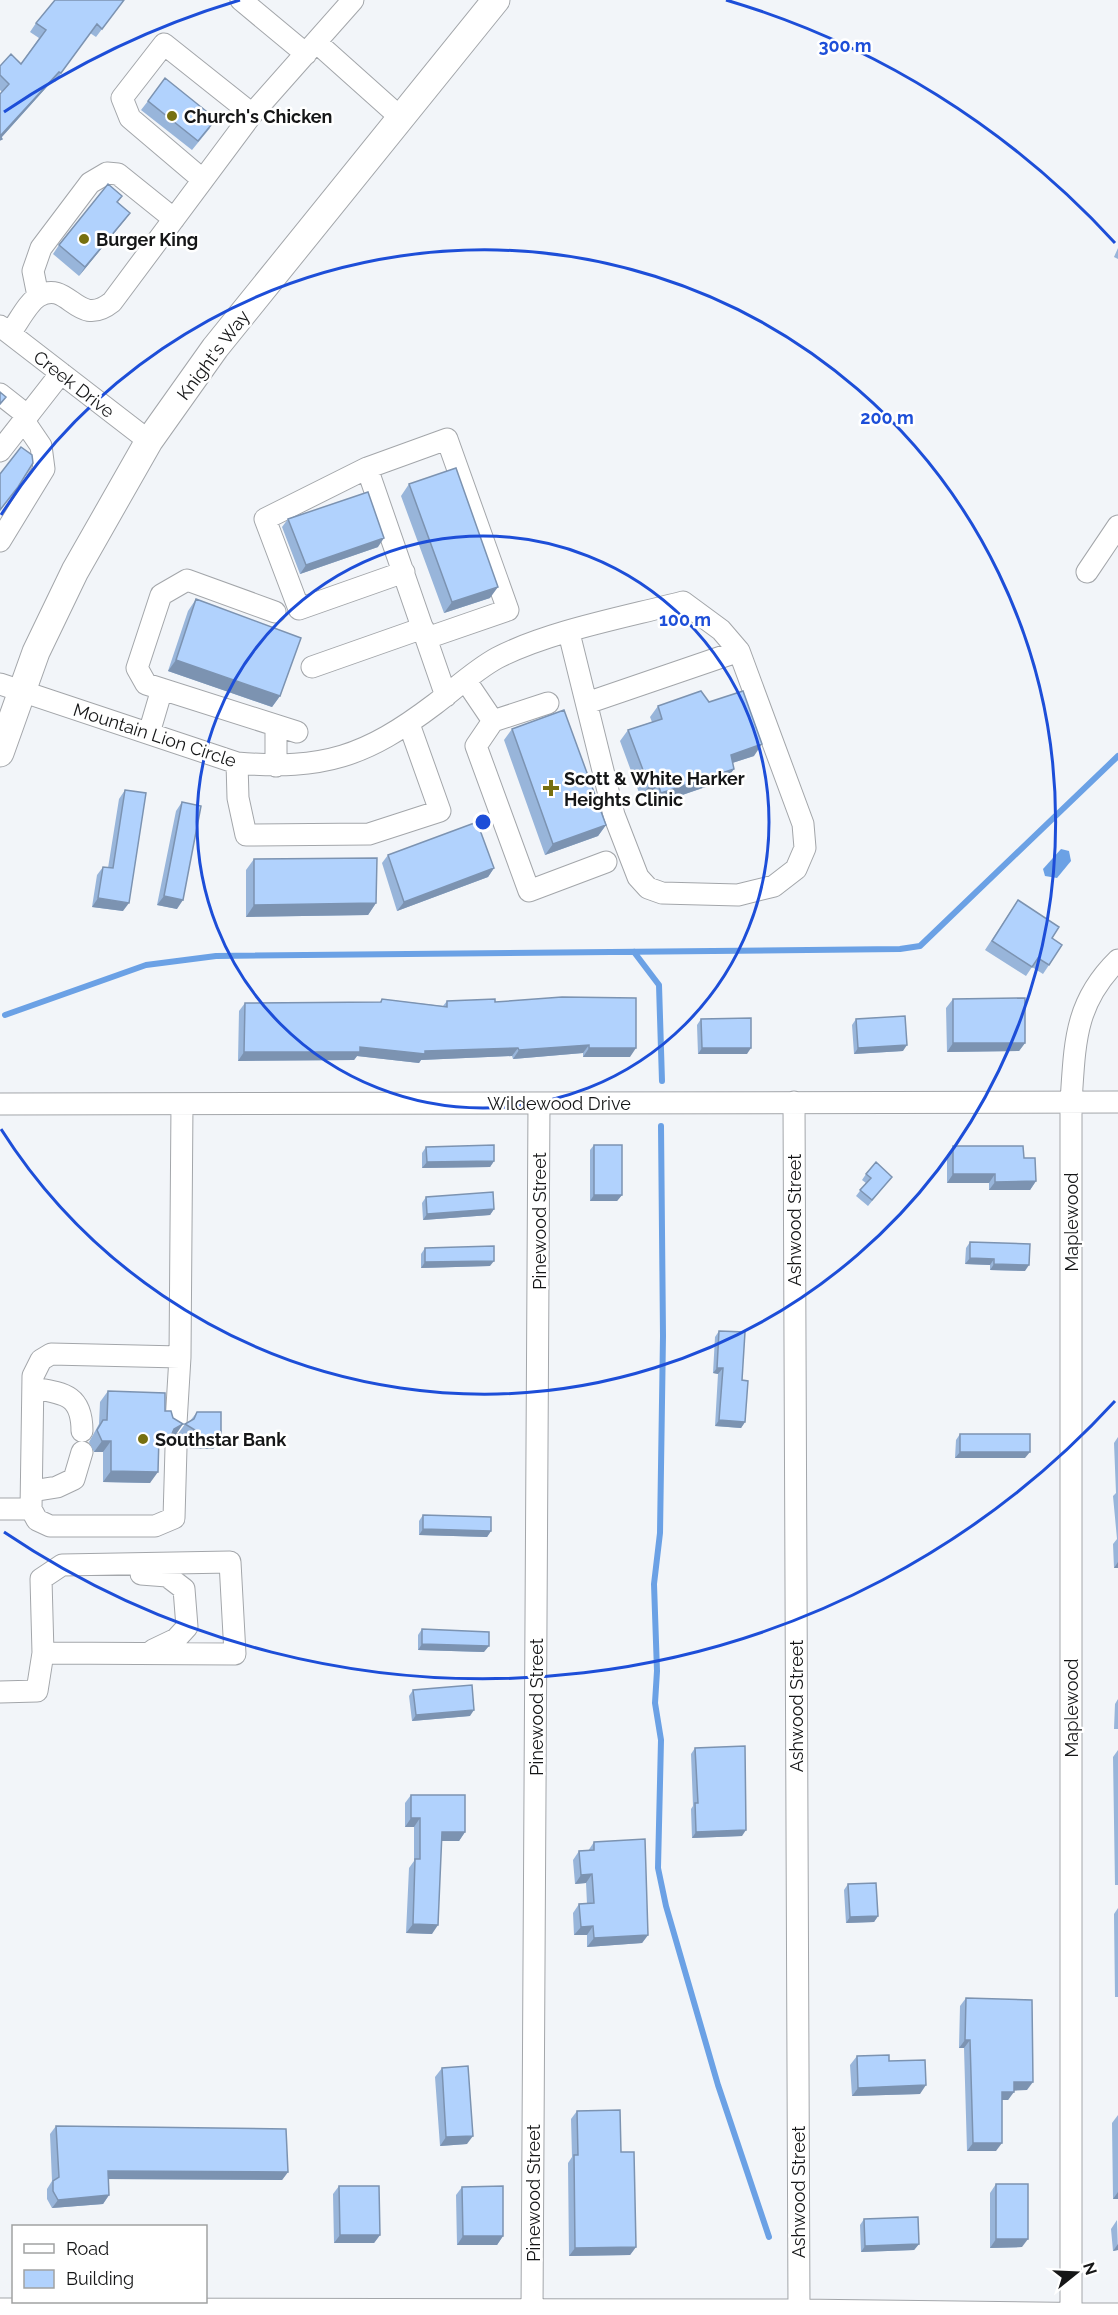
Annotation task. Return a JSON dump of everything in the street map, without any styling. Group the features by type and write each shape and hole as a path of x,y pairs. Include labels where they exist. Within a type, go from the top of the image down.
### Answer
{"main road":[{"name":"Knight's Way","path":"0,753 10,688 149,441 215,348 496,0"}],"street":[{"path":"241,0 311,48 401,118"},
{"path":"3,328 38,296 58,293 89,311 101,311 112,302 252,114 353,0"},
{"path":"203,180 130,118 122,98 164,44 252,114"},
{"path":"38,296 33,271 41,248 90,183 107,173 118,174 174,219"},
{"name":"Creek Drive","path":"3,328 149,441"},
{"path":"0,451 61,373"},
{"path":"0,394 26,418 42,446 44,469 0,541"},
{"path":"312,667 508,610 447,440 367,468 265,519 299,609 404,572"},
{"path":"367,468 446,696"},
{"path":"1087,572 1118,526"},
{"path":"275,612 187,580 161,595 137,668 146,684 297,732"},
{"name":"Mountain Lion Circle","path":"10,688 237,763 276,766 321,762 354,753 378,743 409,724 494,660 522,646 684,602 721,630 739,651"},
{"path":"569,633 586,703 614,815 638,877 648,888 662,893 738,895 774,886 796,869 805,848 803,824 739,651 586,703"},
{"path":"466,681 493,721"},
{"path":"149,733 162,690"},
{"path":"548,703 493,721 476,746 529,891 606,862"},
{"path":"237,763 238,798 246,836 369,834 440,811 409,724"},
{"path":"276,726 276,766"},
{"name":"Maplewood","path":"1071,2314 1071,1102 1078,1024 1097,982 1118,960"},
{"name":"Ashwood Street","path":"794,1102 799,2310"},
{"name":"Wildewood Drive","path":"0,1104 1118,1102"},
{"path":"176,1423 180,1357 182,1104"},
{"name":"Pinewood Street","path":"532,2309 539,1104"},
{"path":"176,1448 174,1518 155,1526 50,1526 37,1520 31,1500 33,1376 41,1360 51,1354 180,1357"},
{"path":"0,1509 31,1500 74,1479 82,1442 78,1408 65,1393 33,1388"},
{"path":"0,1692 37,1691 43,1653 40,1579 62,1565 230,1562 235,1654 43,1653"},
{"path":"62,1565 86,1576 144,1573 167,1576 184,1589 187,1627 176,1639 147,1653"},
{"path":"0,2309 799,2310 1118,2314"}],"water":[{"path":"1061,849 1069,851 1071,861 1057,878 1045,876 1043,869"}],"building":[{"path":"55,0 124,0 102,29 97,24 61,73 59,72 0,136 0,94 9,84 0,75 0,66 11,54 21,64 46,30 36,23"},
{"path":"165,78 216,119 198,141 148,101"},
{"path":"108,184 122,196 117,202 130,213 85,267 59,245"},
{"path":"0,392 6,397 0,404"},
{"path":"21,447 32,455 33,463 0,510 0,474"},
{"path":"456,468 498,587 452,602 409,484"},
{"path":"368,492 384,538 306,565 288,519"},
{"path":"196,599 301,638 280,696 176,660"},
{"path":"701,691 709,702 743,691 762,744 731,755 734,769 661,793 658,784 649,786 628,730 662,719 658,706"},
{"name":"Scott & White Harker Heights Clinic","path":"564,710 606,825 553,844 512,729"},
{"path":"125,790 146,793 129,903 98,898 103,867 113,868"},
{"path":"182,802 201,806 183,900 164,896"},
{"path":"477,822 494,868 404,902 388,855"},
{"path":"377,858 376,903 254,905 254,859"},
{"path":"1018,900 1059,927 1052,938 1062,945 1049,965 1038,958 1032,967 992,941"},
{"path":"562,997 636,998 636,1048 589,1048 589,1045 519,1050 518,1048 425,1051 425,1054 360,1047 360,1052 244,1052 245,1003 381,1002 382,999 447,1007 447,1001 495,999 495,1002"},
{"path":"1025,998 1025,1043 953,1043 953,999"},
{"path":"905,1016 907,1045 858,1048 856,1019"},
{"path":"751,1018 751,1048 702,1048 701,1019"},
{"path":"494,1145 494,1161 427,1162 426,1147"},
{"path":"594,1145 622,1145 622,1195 594,1195"},
{"path":"953,1146 1023,1146 1024,1158 1035,1158 1036,1181 995,1182 995,1174 953,1174"},
{"path":"876,1162 892,1177 872,1200 860,1190 871,1178 866,1174"},
{"path":"493,1192 494,1209 427,1214 426,1197"},
{"path":"970,1242 1030,1244 1029,1265 994,1264 994,1259 970,1258"},
{"path":"494,1246 494,1261 425,1262 425,1248"},
{"path":"719,1331 745,1332 742,1380 748,1381 745,1422 719,1420 723,1368 717,1368"},
{"path":"108,1391 165,1393 165,1411 171,1411 173,1418 183,1424 174,1429 171,1436 159,1436 158,1472 111,1471 111,1441 102,1441 97,1430 103,1420 107,1420"},
{"path":"197,1412 221,1412 221,1438 197,1437 195,1430 185,1424 194,1419"},
{"path":"960,1434 1030,1434 1030,1452 960,1452"},
{"path":"423,1515 491,1517 491,1531 423,1529"},
{"path":"422,1629 489,1632 489,1646 422,1644"},
{"path":"472,1685 474,1710 416,1715 413,1690"},
{"path":"745,1746 746,1830 696,1832 695,1803 698,1803 695,1748"},
{"path":"411,1795 465,1795 465,1832 442,1832 438,1925 413,1924 415,1859 420,1859 420,1818 411,1818"},
{"path":"645,1839 648,1935 594,1938 593,1926 581,1927 579,1904 594,1903 592,1874 581,1875 579,1851 594,1850 594,1842"},
{"path":"876,1883 878,1916 850,1917 848,1884"},
{"path":"966,1998 1032,2000 1033,2082 1014,2082 1014,2092 1002,2092 1002,2143 973,2143 970,2040 965,2040"},
{"path":"889,2055 889,2061 925,2060 926,2085 858,2088 857,2056"},
{"path":"468,2066 473,2136 446,2137 442,2068"},
{"path":"620,2110 621,2152 634,2152 636,2247 575,2248 574,2155 578,2155 577,2111"},
{"path":"56,2126 286,2129 288,2172 108,2171 109,2195 58,2200 53,2191 53,2181 59,2177"},
{"path":"996,2184 1028,2184 1028,2239 996,2239"},
{"path":"339,2186 379,2186 380,2235 340,2235"},
{"path":"503,2186 503,2236 463,2236 462,2187"},
{"path":"918,2217 919,2244 865,2246 864,2219"}],"waterway":[{"path":"5,1015 146,965 216,956 900,949 920,946 1118,756"},
{"path":"634,952 659,985 662,1081"},
{"path":"661,1126 663,1336 660,1533 654,1584 657,1671 655,1703 661,1740 658,1868 666,1906 718,2085 769,2237"}],"place":[{"name":"Church's Chicken","path":"172,116"},
{"name":"Burger King","path":"84,239"},
{"name":"Scott & White Harker Heights Clinic","path":"551,788"},
{"name":"Southstar Bank","path":"143,1439"}]}
